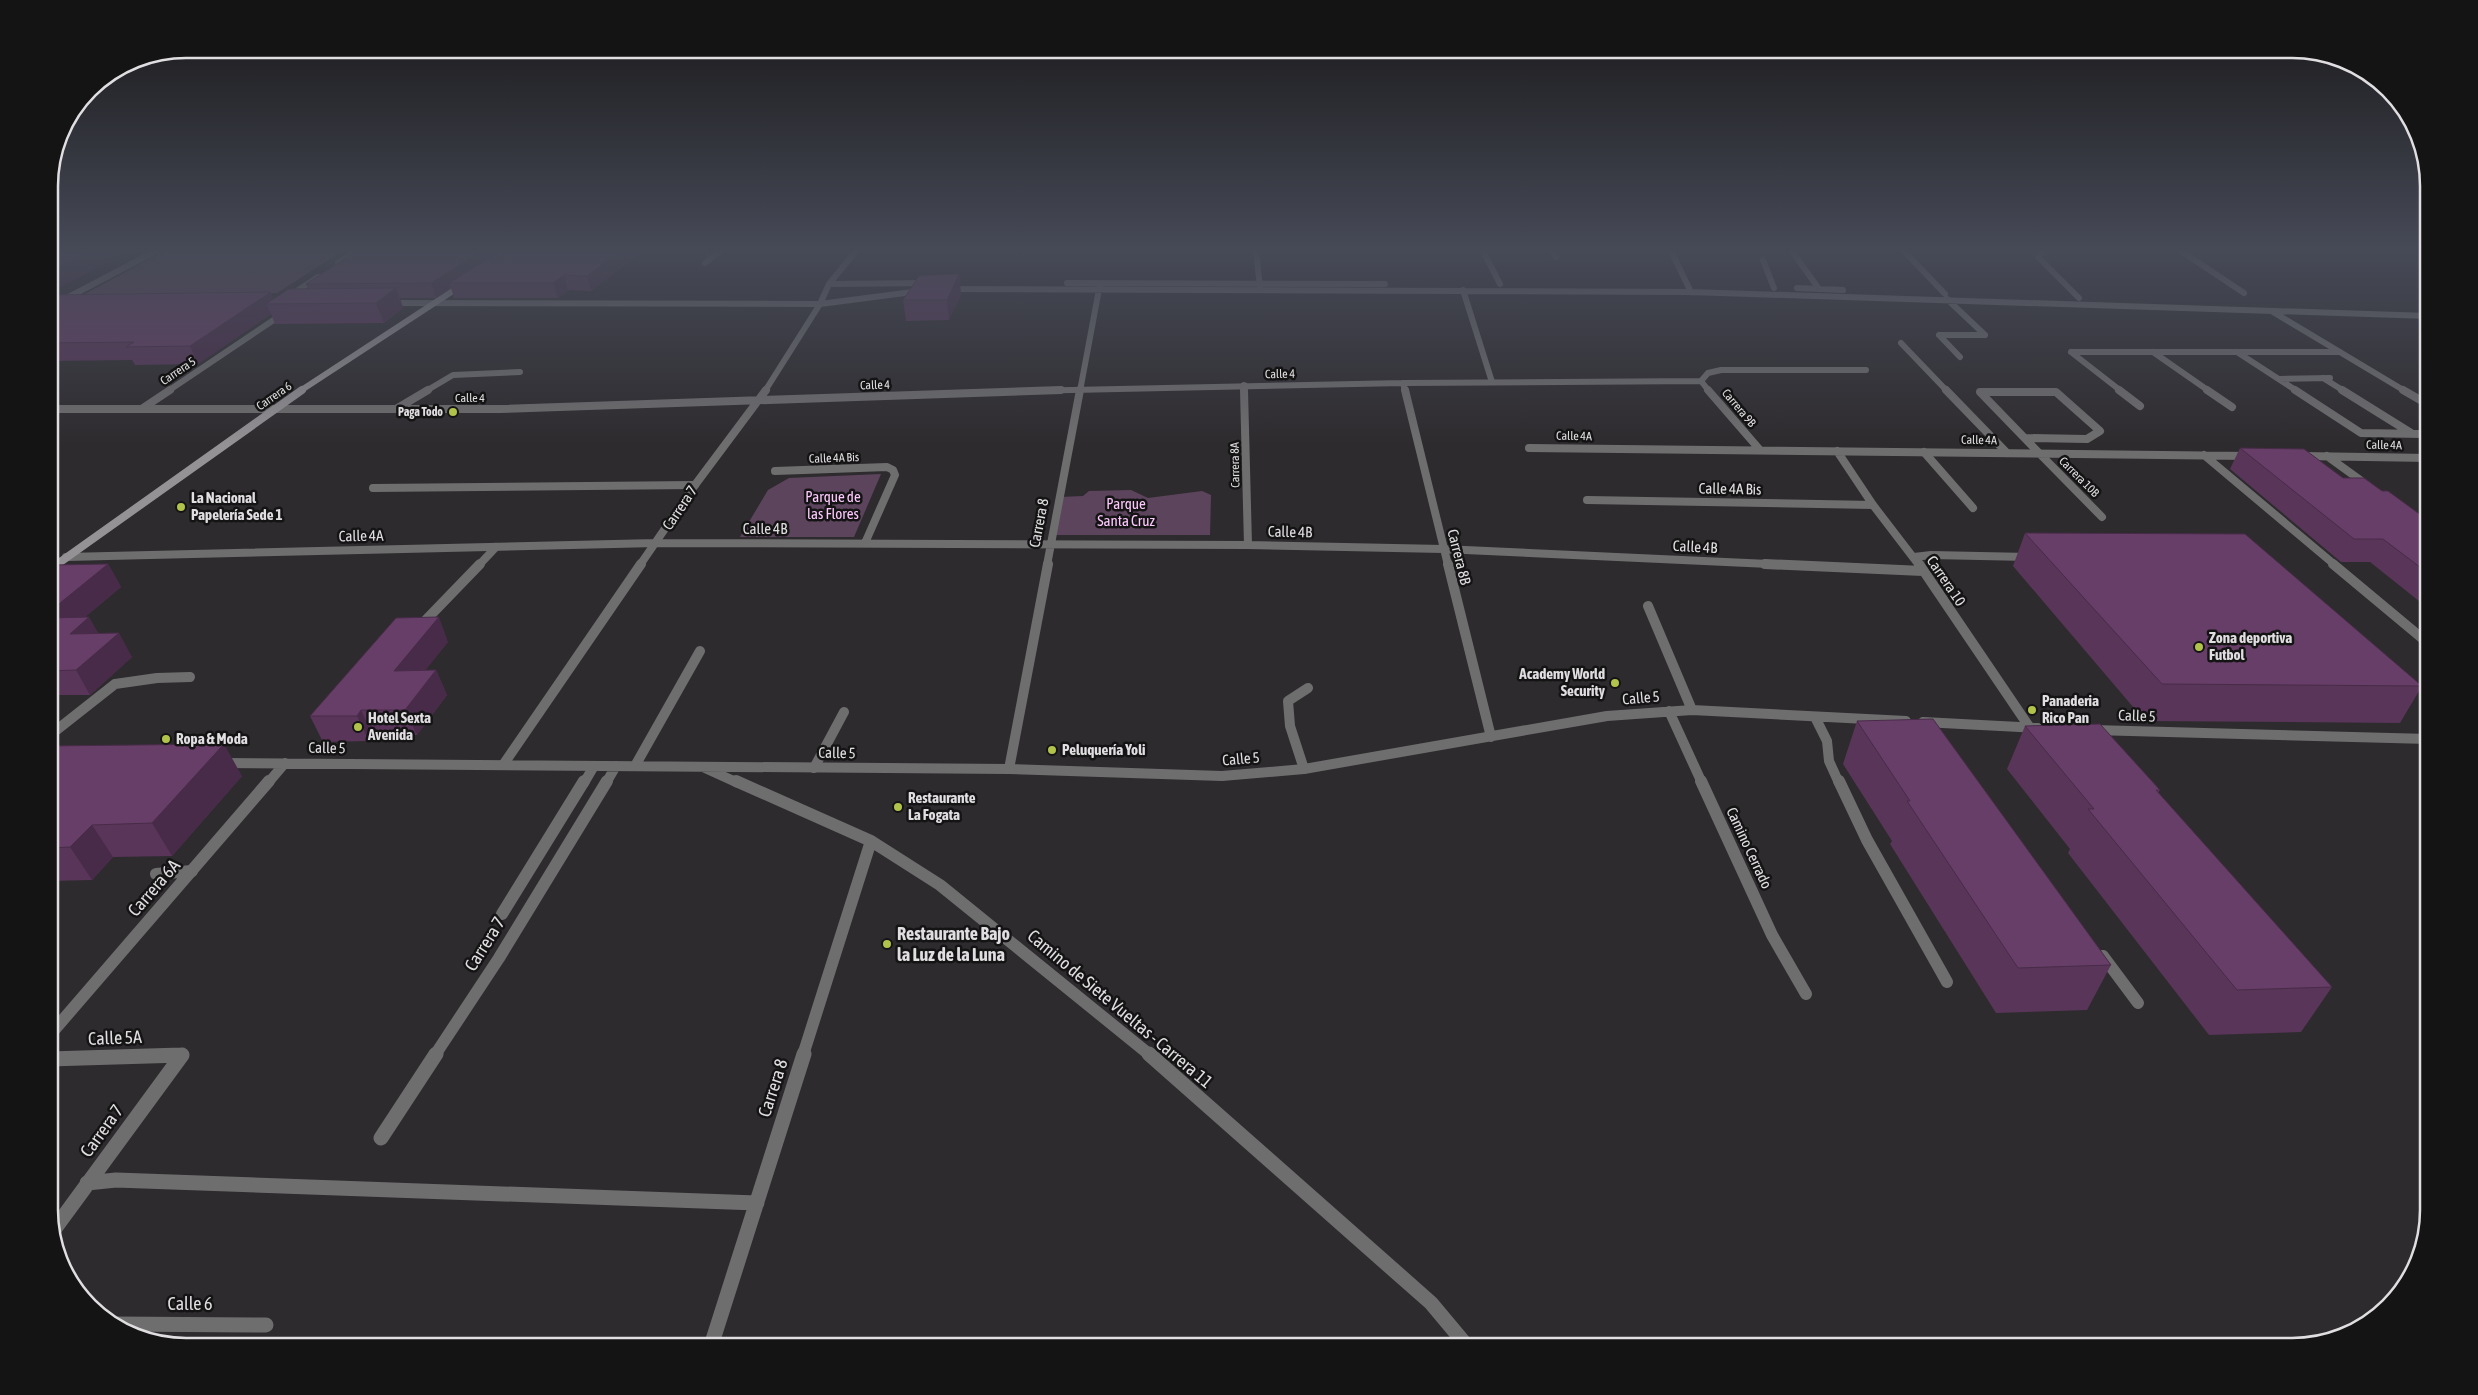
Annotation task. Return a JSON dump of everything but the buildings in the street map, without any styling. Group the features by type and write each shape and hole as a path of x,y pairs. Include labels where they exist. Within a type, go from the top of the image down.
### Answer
{"main road":[{"name":"Carrera 6","path":"58,563 275,408 414,316"}],"street":[{"name":"Carrera 5","path":"143,408 280,316"},
{"name":"Carrera 7","path":"504,765 695,485 758,400 812,316"},
{"name":"Carrera 8","path":"1008,770 1093,316"},
{"path":"1472,316 1492,382"},
{"path":"1960,357 1939,335 1984,335 1966,316"},
{"path":"2280,316 2420,400"},
{"path":"1901,343 2007,453"},
{"path":"2140,406 2071,352 2341,352"},
{"path":"2153,352 2232,408"},
{"path":"2237,352 2361,434 2420,434"},
{"path":"1701,380 1708,373 1721,370 1866,370"},
{"path":"396,409 453,375 520,372"},
{"path":"2279,378 2335,378"},
{"path":"2323,378 2412,434"},
{"name":"Calle 4","path":"58,409 500,409 1244,385 1701,380"},
{"name":"Carrera 9B","path":"1701,380 1760,450"},
{"name":"Carrera 8B","path":"1403,383 1443,550 1491,736"},
{"name":"Carrera 8A","path":"1244,385 1248,545"},
{"name":"Carrera 10B","path":"2025,438 2087,439 2100,432 2056,392 1980,392 2102,517"},
{"name":"Calle 4A","path":"1529,448 2261,456"},
{"name":"Carrera 10","path":"1837,451 1873,505 1914,557 2030,728"},
{"path":"1924,452 1972,508"},
{"path":"2204,455 2420,636"},
{"name":"Calle 4A","path":"2290,456 2420,458"},
{"path":"2327,456 2374,490"},
{"name":"Calle 4A Bis","path":"775,471 886,467 893,470 895,476 865,543"},
{"path":"373,488 695,485"},
{"name":"Calle 4A Bis","path":"1587,500 1873,505"},
{"name":"Calle 4A","path":"66,557 656,543"},
{"name":"Calle 4B","path":"656,543 1248,545 1443,550 1923,572"},
{"path":"423,623 496,546"},
{"path":"1914,557 1931,555 2040,557"},
{"path":"1648,606 1692,710"},
{"path":"635,766 700,651"},
{"path":"58,729 115,684 157,678 190,677"},
{"path":"1304,768 1290,726 1288,701 1308,688"},
{"name":"Calle 5","path":"206,763 702,766 1008,770 1222,776 1304,768 1607,716 1669,711 1692,710 2050,728"},
{"name":"Camino Cerrado","path":"1669,711 1772,935 1806,994"},
{"path":"814,768 844,712"},
{"path":"1815,717 1826,741 1828,761 1867,840 1948,982"},
{"path":"1926,722 1938,738"},
{"name":"Calle 5","path":"2080,729 2420,739"},
{"name":"Carrera 6A","path":"58,1026 285,763"},
{"path":"502,914 594,766"},
{"name":"Carrera 7","path":"381,1138 499,958 616,766"},
{"name":"Camino de Siete Vueltas - Carrera 11","path":"702,766 871,841 940,885 1138,1045 1431,1303 1460,1338"},
{"name":"Carrera 8","path":"714,1338 871,841"},
{"path":"156,874 192,871"},
{"path":"2097,949 2138,1003"},
{"name":"Carrera 7","path":"59,1223 182,1054"},
{"name":"Calle 5A","path":"58,1059 182,1054"},
{"path":"87,1184 126,1181 757,1203"},
{"name":"Calle 6","path":"129,1324 266,1325"}],"green space":[{"name":"Parque de las Flores","path":"881,474 854,537 740,537 768,490 789,478"},
{"name":"Parque Santa Cruz","path":"1131,490 1148,498 1202,491 1211,495 1210,535 1056,535 1060,497 1083,496 1089,491"}],"place":[{"name":"Paga Todo","path":"453,412"},
{"name":"La Nacional Papelería Sede 1","path":"181,507"},
{"name":"Zona deportiva Futbol","path":"2199,647"},
{"name":"Academy World Security","path":"1615,683"},
{"name":"Panaderia Rico Pan","path":"2032,710"},
{"name":"Hotel Sexta Avenida","path":"358,727"},
{"name":"Ropa & Moda","path":"166,739"},
{"name":"Peluquería Yoli","path":"1052,750"},
{"name":"Restaurante La Fogata","path":"898,807"},
{"name":"Restaurante Bajo la Luz de la Luna","path":"887,944"}]}
